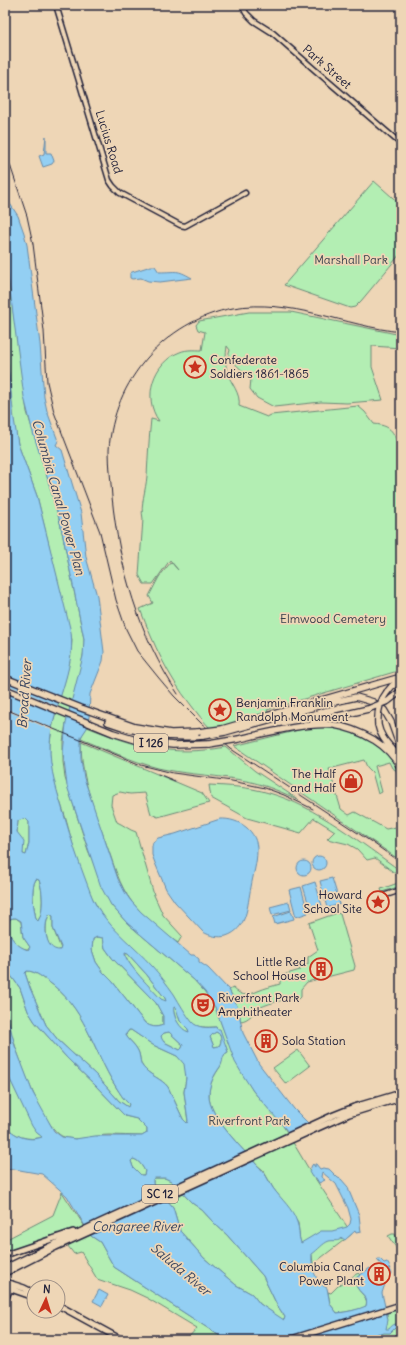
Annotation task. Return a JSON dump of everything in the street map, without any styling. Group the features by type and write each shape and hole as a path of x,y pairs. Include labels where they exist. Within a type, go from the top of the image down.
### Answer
{"highway":[{"name":"I 126","path":"96,715 149,730 171,733 224,730 401,677"},
{"path":"5,678 81,708 117,725 141,733 169,737 203,736 347,698 356,697 374,702 384,710 391,722 401,750"},
{"path":"401,680 392,686 387,692 380,704 378,712 378,725 383,739 397,754 401,761"},
{"name":"I 126","path":"5,689 125,737 155,744 181,746 209,744 239,739 368,709 388,701 401,691"},
{"path":"282,730 321,724 349,728 364,734 381,745 391,754 401,769"}],"main road":[{"name":"SC 12","path":"54,1243 223,1168 354,1107 401,1094"},
{"name":"SC 12","path":"335,1117 401,1098"},
{"name":"SC 12","path":"6,1271 54,1243 223,1168"},
{"path":"5,1255 54,1243"},
{"path":"5,1282 9,1286 26,1293"},
{"path":"9,1286 26,1291"},
{"path":"5,1300 9,1286"},
{"path":"288,1340 399,1305"},
{"path":"66,1309 122,1340"}],"street":[{"name":"Lucius Road","path":"56,5 109,180 117,191 180,226 185,226 245,193"},
{"name":"Park Street","path":"242,5 246,13 254,21 273,33 401,144"},
{"path":"380,896 401,890"}],"green space":[{"name":"Marshall Park","path":"374,181 401,205 401,253 361,301 355,307 350,308 284,285"},
{"name":"Riverfront Park","path":"5,253 27,412 60,522 84,639 84,650 80,672 66,723 63,742 65,778 88,850 111,905 127,923 194,980 205,992 215,1007 235,1060 253,1091 282,1124 307,1166 352,1234 313,1264 312,1255 304,1248 300,1241 298,1223 273,1188 263,1170 236,1142 214,1113 210,1103 209,1091 214,1077 220,1067 223,1056 228,1052 216,1027 200,1027 192,1023 164,981 106,920 93,900 83,877 75,852 50,762 52,730 69,666 72,640 37,496 15,432 5,340"},
{"name":"Elmwood Cemetery","path":"249,312 291,312 401,335 401,348 372,346 372,367 383,400 347,403 321,402 274,407 257,398 250,389 251,379 228,357 230,350 227,346 226,362 227,372 239,397 239,406 267,417 271,415 358,406 365,412 374,424 386,427 393,433 401,454 401,670 267,710 269,713 211,729 182,694 168,671 150,635 140,609 153,603 149,596 159,577 171,562 178,570 170,560 153,584 144,584 139,575 143,519 142,508 147,476 151,419 159,421 151,402 151,392 157,372 171,357 185,350 202,350 205,332 198,330 196,325 199,321"},
{"path":"87,727 138,745 155,748 188,751 226,747 255,771 299,800 282,792 251,782 169,770 138,762 81,739"},
{"path":"311,727 341,728 356,733 377,745 398,765 401,774 400,778 396,770 392,768 389,762 375,766 382,792 378,794 372,772 367,767 364,760 329,769 341,809 349,815 355,812 386,829 401,826 401,861 234,746"},
{"path":"81,742 202,793 209,803 158,817 151,814 145,793 130,794 120,792 112,795 111,805 117,822 136,832 154,895 163,915 182,936 178,943 159,929 142,913 127,895 120,882 86,782 83,769"},
{"path":"209,785 254,789 287,799 304,807 338,827 401,871 401,880 396,874 375,858 367,860 357,849 348,844 327,839 335,831 314,818 301,833 247,818 211,798"},
{"path":"25,818 29,822 29,843 26,855 23,854 17,832 18,820"},
{"path":"36,879 39,880 42,895 42,907 38,921 36,919 33,899 33,888"},
{"path":"401,882 401,886 382,892 381,889"},
{"path":"337,913 340,914 355,966 354,970 307,982 301,989 301,997 299,999 285,1000 265,1005 251,1016 243,1021 240,1021 238,1009 229,990 233,988 245,995 251,994 280,984 280,976 300,970 299,968 308,964 308,957 318,950 309,923"},
{"path":"50,914 53,916 53,928 61,949 58,951 51,948 47,941 46,926"},
{"path":"16,918 21,922 23,937 30,947 29,949 19,946 12,938 8,928 10,919"},
{"path":"97,937 103,938 105,948 113,959 156,1003 163,1016 163,1025 154,1027 145,1023 112,981 103,972 96,962 92,950 93,939"},
{"path":"126,953 147,975 166,1001 164,1002 134,970 126,957"},
{"path":"27,971 42,977 60,991 70,1003 87,1029 116,1087 129,1104 128,1107 119,1101 97,1076 58,1040 46,1025 30,988 25,973"},
{"path":"5,973 9,973 20,988 28,1011 35,1022 67,1058 125,1116 137,1119 147,1129 147,1133 142,1136 103,1135 75,1139 64,1137 55,1130 36,1099 12,1036 5,1006"},
{"path":"173,1007 176,1008 180,1021 189,1032 182,1029 180,1026 176,1019"},
{"path":"129,1030 153,1045 177,1056 185,1064 186,1078 184,1092 187,1123 183,1119 168,1087 162,1081 149,1073 142,1065 138,1051 127,1037 126,1034"},
{"path":"169,1032 183,1045 180,1050 161,1039 161,1036 164,1033"},
{"path":"216,1032 219,1034 221,1040 219,1046 214,1047 210,1037"},
{"path":"298,1050 310,1066 286,1084 273,1068"},
{"path":"5,1069 36,1132 43,1137 22,1137 17,1135 5,1125"},
{"path":"133,1159 141,1165 145,1171 144,1175 141,1175 133,1167 131,1161"},
{"path":"165,1178 171,1181 192,1203 202,1210 227,1235 263,1276 277,1305 285,1317 284,1321 260,1304 252,1294 236,1285 204,1258 180,1231 173,1207 153,1184 153,1179"},
{"path":"62,1192 91,1236 100,1242 114,1267 226,1340 186,1340 197,1328 147,1298 130,1290 97,1279 81,1252 74,1254 58,1233 5,1253 5,1240 53,1215"},
{"path":"395,1234 400,1245 400,1253 388,1236"},
{"path":"358,1273 360,1275 356,1278 356,1285 366,1300 366,1307 337,1313 330,1304 328,1292 331,1293 338,1286"},
{"path":"401,1309 401,1340 376,1340 374,1337 375,1335 387,1325 387,1313"}],"water":[{"path":"46,136 46,153 51,153 54,161 52,164 43,167 39,156 44,154"},
{"name":"Columbia Canal Power Plan","path":"5,196 18,216 27,245 40,344 44,397 47,411 58,441 56,445 62,450 81,513 86,557 97,596 104,652 103,661 90,694 87,728 81,737 81,759 84,778 118,879 126,894 141,912 191,955 194,955 199,959 199,962 208,968 229,990 238,1008 243,1033 259,1064 294,1109 309,1124 289,1133 253,1091 235,1062 215,1007 205,992 194,980 127,923 111,905 101,887 67,786 63,753 66,723 83,656 84,639 60,522 33,433 24,397 5,253"},
{"path":"155,266 159,272 180,272 192,278 160,282 148,281 141,278 130,278 130,273"},
{"name":"Congaree River","path":"5,340 18,444 37,496 71,632 72,646 70,660 55,716 50,744 52,772 75,850 92,896 98,908 118,933 161,976 192,1022 200,1026 216,1027 217,1029 220,1029 228,1052 223,1056 221,1065 211,1084 209,1091 210,1103 220,1122 262,1170 273,1188 293,1213 298,1225 301,1243 321,1231 332,1231 347,1227 350,1224 351,1219 348,1208 336,1184 322,1172 321,1177 325,1180 319,1183 309,1172 312,1165 313,1164 315,1167 316,1164 320,1169 329,1169 348,1187 359,1215 361,1232 356,1233 355,1231 345,1240 342,1238 329,1241 312,1254 312,1264 315,1274 319,1282 327,1288 330,1304 337,1313 352,1311 366,1306 367,1302 365,1297 357,1288 356,1278 370,1268 385,1284 382,1293 388,1320 386,1329 389,1329 393,1325 397,1324 401,1324 401,1327 395,1328 390,1333 378,1333 374,1337 376,1340 226,1340 114,1267 100,1242 91,1236 67,1196 42,1174 14,1169 5,1170 5,1125 17,1135 22,1137 32,1139 42,1137 32,1126 5,1069 5,1006 15,1046 33,1093 54,1131 62,1137 75,1139 95,1136 142,1136 147,1133 147,1129 137,1119 125,1116 67,1058 35,1022 28,1011 20,988 9,973 5,973","holes":["25,818 29,822 29,843 26,855 23,854 24,841 17,832 18,821","36,879 39,880 42,901 38,921 36,919 33,893","50,914 53,916 53,928 61,947 60,950 51,946 46,935 46,923","13,918 21,921 23,937 30,947 28,950 23,948 12,938 8,929 10,919","97,937 103,938 105,948 113,959 156,1003 163,1016 163,1025 154,1027 145,1023 96,962 92,950 93,939","125,953 128,954 147,975 166,1001 161,999 129,963","27,971 42,977 60,991 70,1003 87,1029 116,1087 129,1104 128,1107 119,1101 97,1076 58,1040 46,1025 30,988 25,973","174,1007 176,1008 180,1021 189,1032 186,1031 175,1018","129,1030 153,1045 177,1056 184,1064 186,1078 184,1092 187,1123 183,1119 168,1087 143,1067 135,1046 127,1037 126,1034","169,1032 183,1045 182,1048 180,1050 164,1042 161,1036 164,1033","216,1032 219,1034 221,1040 219,1046 214,1047 210,1037","133,1159 141,1165 145,1171 144,1175 141,1175 133,1167 131,1161","165,1178 171,1181 192,1203 202,1210 227,1235 263,1276 277,1305 285,1317 284,1320 260,1304 252,1294 236,1285 204,1258 180,1231 173,1207 153,1184 153,1179"]},
{"path":"220,819 234,821 246,827 254,837 257,851 256,864 243,922 233,933 220,937 212,936 203,932 175,902 166,889 152,855 152,846 153,842 158,838"},
{"path":"319,856 324,858 326,863 324,868 319,870 314,868 312,863 314,858"},
{"path":"304,861 309,863 311,868 309,873 304,875 299,873 297,868 299,863"},
{"path":"332,878 340,904 327,908 320,881"},
{"path":"315,882 323,909 311,912 303,886"},
{"path":"301,887 308,913 296,917 289,890"},
{"path":"289,902 291,910 272,915 270,907"},
{"path":"291,911 294,919 275,924 273,917"},
{"path":"378,1259 384,1263 387,1262 391,1269 389,1268 392,1273 391,1275 377,1260"},
{"path":"99,1290 108,1295 102,1306 93,1301"}],"pier":[{"path":"5,674 62,697 61,704 5,682"},
{"path":"5,684 60,707 58,714 5,693"},
{"path":"5,708 55,729 54,731 5,710"},
{"path":"387,1306 389,1312 299,1340 277,1340"}],"railway":[{"path":"5,150 27,216 33,244 44,331 47,382 54,412 100,532 116,600 126,629 137,651 174,696 201,723 231,749 401,863"},
{"path":"178,694 164,672 152,648 133,600 115,523 109,450 113,425 120,401 132,378 147,358 165,340 186,326 208,315 233,308 254,306 275,307 317,314 380,329 401,332"},
{"path":"5,709 141,765 173,773 232,781 265,788 284,795 313,809"},
{"path":"158,774 175,781"}],"place":[{"name":"Confederate Soldiers 1861-1865","path":"195,367"},
{"name":"Benjamin Franklin Randolph Monument","path":"220,710"},
{"name":"The Half and Half","path":"351,781"},
{"name":"Howard School Site","path":"378,902"},
{"name":"Little Red School House","path":"321,969"},
{"name":"Riverfront Park Amphitheater","path":"203,1005"},
{"name":"Sola Station","path":"266,1041"},
{"name":"Columbia Canal Power Plant","path":"379,1274"}],"water label":[{"name":"Broad River","path":"24,694"},
{"name":"Saluda River","path":"181,1269"}]}
